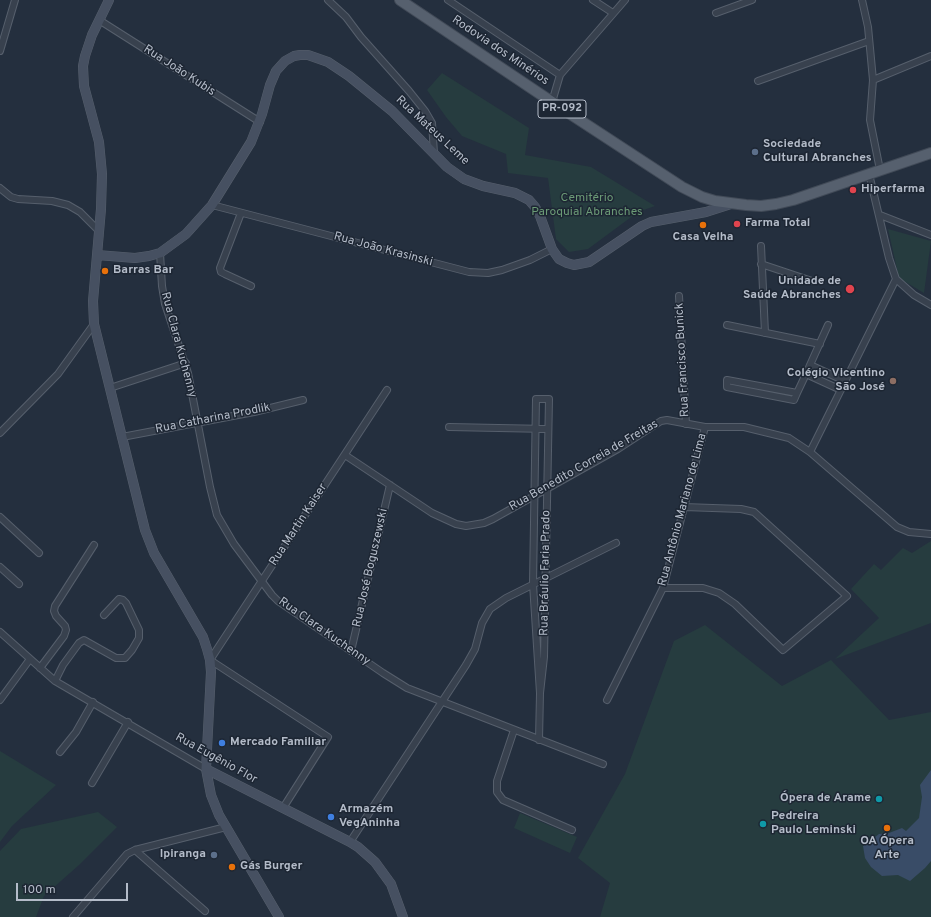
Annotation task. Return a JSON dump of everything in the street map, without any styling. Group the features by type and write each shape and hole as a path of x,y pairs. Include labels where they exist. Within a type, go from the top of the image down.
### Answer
{"main road":[{"name":"Rodovia dos Minérios","path":"407,2 552,102 691,192 715,201 731,204"},
{"name":"Rua Mateus Leme","path":"731,204 761,206 776,204 931,153"}],"street":[{"path":"0,51 15,0"},
{"path":"109,0 99,20 85,56 83,76 98,135 101,156 102,189 92,301 94,324 149,542 203,637 208,649 210,660 206,769 208,786 226,826 279,917"},
{"path":"328,0 346,17 361,37 425,111 432,123 434,153"},
{"name":"Rodovia dos Minérios","path":"448,0 560,75"},
{"path":"593,0 613,13"},
{"path":"552,102 560,75 624,0"},
{"path":"716,13 752,0"},
{"path":"862,0 866,16 873,80 870,120 880,170"},
{"name":"Rua João Kubis","path":"99,20 260,122"},
{"path":"758,81 869,41"},
{"name":"Rua Mateus Leme","path":"97,255 135,258 160,253 186,234 212,205 251,142 260,122 273,77 280,66 294,56 308,54 328,62 349,76 392,111 447,167 464,179 483,186 515,193 529,200 540,216 552,249 559,259 567,263 574,265 582,264 596,258 638,229 651,222 706,212 731,204"},
{"path":"873,80 931,56"},
{"path":"869,174 880,215 889,258 896,279 914,295 931,305"},
{"path":"0,188 11,197 18,199 52,201 68,205 80,212 99,231"},
{"name":"Rua João Krasinski","path":"212,205 469,272 488,273 502,270 530,260 552,249"},
{"path":"241,213 220,268 225,274 251,286"},
{"path":"880,215 931,235"},
{"path":"761,246 765,333"},
{"name":"Rua Clara Kuchenny","path":"160,253 162,286 165,304 186,363 210,487 217,515 230,539 261,582 278,601 407,688 603,764"},
{"path":"762,264 812,280"},
{"path":"810,452 896,279"},
{"name":"Rua Francisco Bunick","path":"679,296 686,424"},
{"path":"0,434 58,374 94,324"},
{"path":"797,393 727,380 727,387 794,400 828,324"},
{"path":"727,325 820,344"},
{"path":"110,388 186,363"},
{"path":"810,365 845,381"},
{"path":"806,374 841,390"},
{"name":"Rua Martin Kaiser","path":"210,660 387,390"},
{"name":"Rua Bráulio Faria Prado","path":"539,740 540,693 533,584 536,399 549,399 544,657 540,693"},
{"name":"Rua Catharina Prodlik","path":"122,437 198,423 302,400"},
{"name":"Rua Benedito Correia de Freitas","path":"345,455 437,516 456,524 466,526 484,523 630,442 661,421 667,420 705,427 744,427 782,435 799,444 897,527 909,532 931,534"},
{"name":"Rua Antônio Mariano de Lima","path":"607,700 663,588 705,427"},
{"path":"449,428 548,429"},
{"name":"Rua José Boguszewski","path":"351,651 390,485"},
{"path":"663,588 703,588 719,593 735,604 782,650 846,596 754,512 741,508 684,507"},
{"path":"0,517 39,553"},
{"path":"350,842 471,657 485,616 497,603 616,543"},
{"path":"40,668 64,636 66,630 65,626 56,616 54,611 55,606 94,545"},
{"path":"0,567 19,584"},
{"path":"55,681 63,665 79,643 84,640 116,658 125,658 132,650 139,638 139,630 124,600 119,599 104,616"},
{"name":"Rua Eugênio Flor","path":"0,632 55,681 128,722 206,769 350,842 367,854 390,884 403,917"},
{"path":"0,700 30,659"},
{"path":"210,660 328,737 283,808"},
{"path":"60,752 76,732 92,702"},
{"path":"92,783 128,722"},
{"path":"514,730 497,781 497,792 503,800 572,830"},
{"path":"76,916 124,857 135,850 226,826"},
{"path":"135,850 205,911"}],"green space":[{"name":"Cemitério Paroquial Abranches","path":"442,73 529,128 525,155 591,167 655,206 638,212 588,249 569,252 556,239 548,178 508,173 506,154 462,136 446,117 427,90"},
{"path":"888,229 931,241 924,293 899,278"},
{"path":"931,541 931,623 835,659 879,618 851,589 874,564 881,570 903,548 912,553"},
{"path":"705,625 782,686 831,660 889,720 931,712 931,917 600,917 610,883 578,858 625,774 674,641"},
{"path":"0,751 56,785 12,826 0,842"},
{"path":"98,812 117,827 79,865 44,896 36,917 0,917 0,851 21,829"},
{"path":"520,813 577,837 570,853 514,828"}],"water":[{"path":"931,770 931,861 910,881 898,875 882,876 871,867 865,858 863,846 879,834 889,833 902,828 906,831 919,818 922,797 920,785"}],"place":[{"name":"Sociedade Cultural Abranches","path":"755,152"},
{"name":"Hiperfarma","path":"853,190"},
{"name":"Farma Total","path":"737,224"},
{"name":"Casa Velha","path":"703,225"},
{"name":"Barras Bar","path":"105,271"},
{"name":"Unidade de Saúde Abranches","path":"850,289"},
{"name":"Colégio Vicentino São José","path":"893,381"},
{"name":"Mercado Familiar","path":"222,743"},
{"name":"Ópera de Arame","path":"879,799"},
{"name":"Armazém VegAninha","path":"331,817"},
{"name":"Pedreira Paulo Leminski","path":"763,824"},
{"name":"OA Ópera Arte","path":"887,828"},
{"name":"Ipiranga","path":"214,855"},
{"name":"Gás Burger","path":"232,867"}]}
